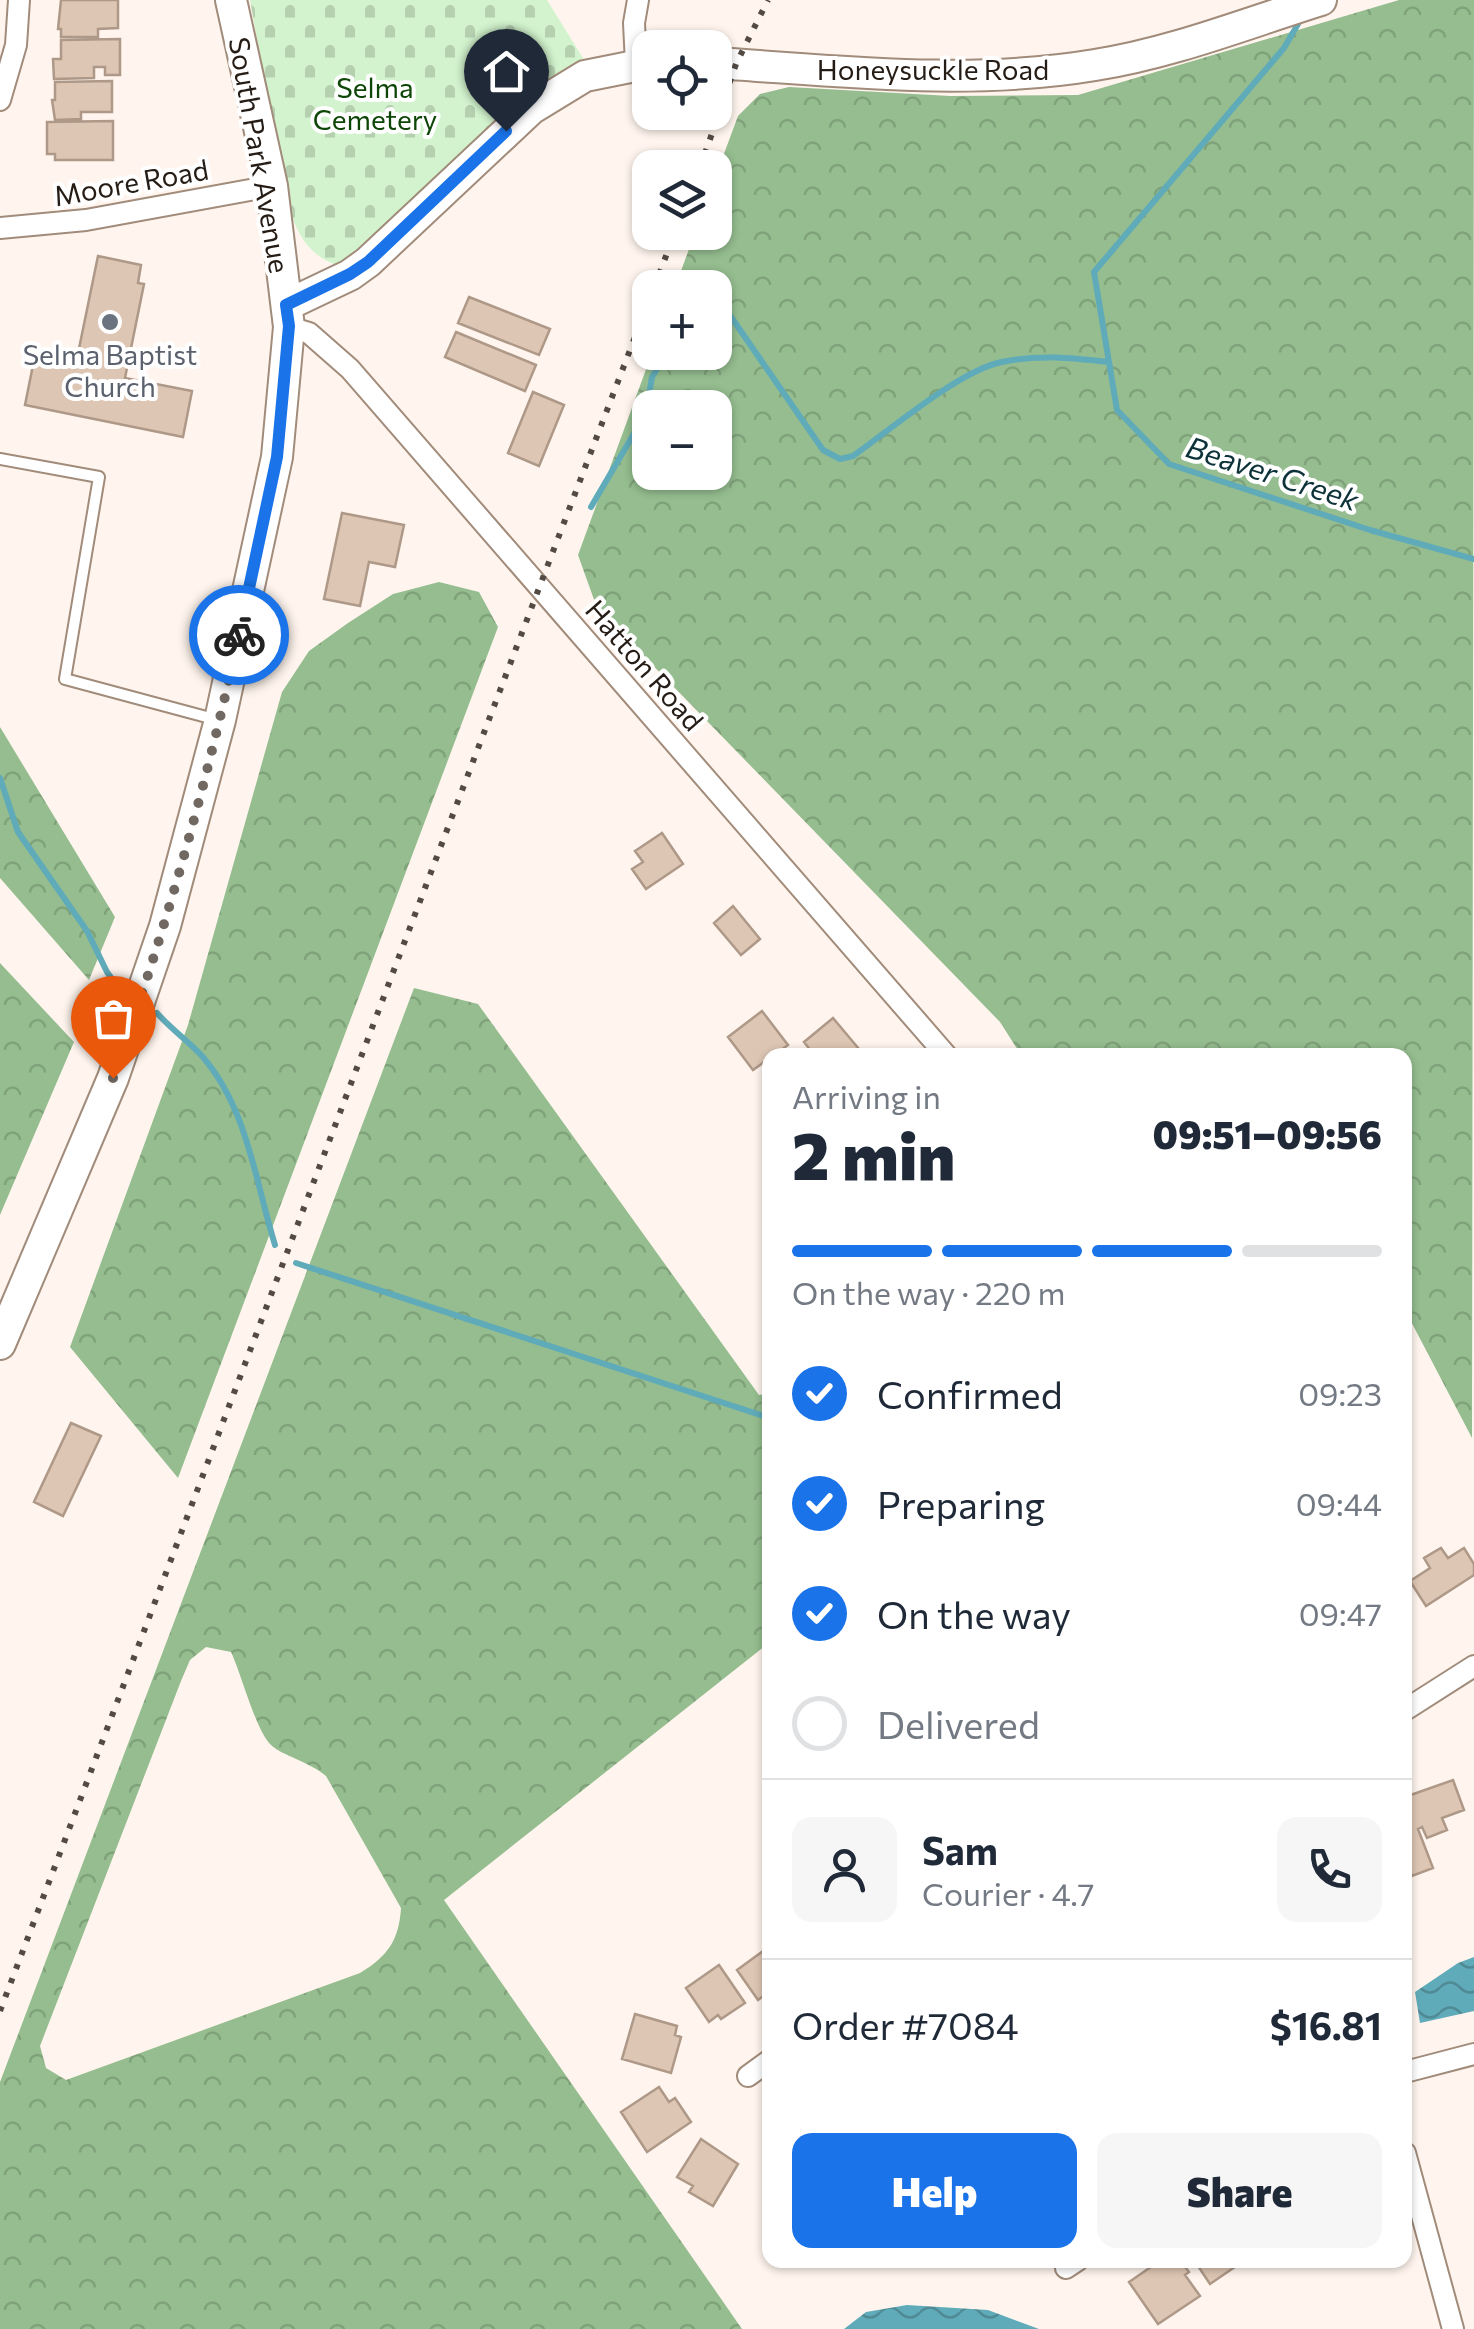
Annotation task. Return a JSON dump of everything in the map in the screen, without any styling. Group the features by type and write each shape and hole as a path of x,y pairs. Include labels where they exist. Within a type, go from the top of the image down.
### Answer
{"street":[{"path":"0,100 16,45 19,0"},
{"name":"South Park Avenue","path":"0,1344 132,1028 190,841 277,457 288,316 272,186 231,0"},
{"path":"636,30 638,0"},
{"name":"Honeysuckle Road","path":"732,64 921,74 1048,72 1147,53 1322,0"},
{"path":"288,316 368,262 506,131 557,90 585,76 632,66"},
{"name":"Moore Road","path":"0,228 86,220 272,186"},
{"name":"Hatton Road","path":"288,316 350,368 940,1048"},
{"path":"1412,1706 1474,1666"},
{"path":"1412,2070 1474,2054"},
{"path":"748,2076 762,2066"},
{"path":"1412,2179 1453,2329"}],"lane":[{"path":"0,459 99,477 66,679 220,720"}],"green space":[{"name":"Selma Cemetery","path":"250,0 547,0 586,63 347,268 313,251 289,209"},
{"path":"1399,0 1474,0 1472,1438 1412,1323 1412,1048 1017,1048 1000,1022 597,608 578,555 632,408 632,490 732,490 732,390 638,390 646,370 732,370 732,270 681,270 689,250 732,250 732,150 725,150 738,116 760,94 789,87 950,96 1078,95"},
{"path":"439,582 479,592 498,627 178,1478 70,1347 188,1025 282,692 309,651 348,623 393,594"},
{"path":"0,727 115,917 89,980 0,878"},
{"path":"0,963 74,1042 0,1215"},
{"path":"414,988 478,1004 762,1394 762,1648 444,1900 742,2329 0,2329 0,2082","holes":["206,1647 231,1652 254,1715 271,1745 326,1776 401,1908 395,1938 385,1953 360,1973 66,2080 46,2068 40,2046 190,1660"]}],"water":[{"path":"1474,1957 1474,2011 1420,2023 1415,1992 1458,1963"},
{"path":"907,2305 988,2310 1039,2329 844,2329 866,2312"}],"building":[{"path":"61,0 118,0 118,28 98,29 98,37 61,37"},
{"path":"120,39 120,75 105,75 105,67 94,67 94,78 54,79 53,59 61,59 61,40"},
{"path":"112,81 112,112 81,112 81,119 55,120 55,82"},
{"path":"113,121 113,160 55,160 55,154 47,154 47,122"},
{"name":"Selma Baptist Church","path":"98,256 141,265 138,283 144,284 125,378 192,391 183,437 25,405 34,360 75,368"},
{"path":"469,297 550,329 539,355 458,323"},
{"path":"456,332 536,365 525,391 445,357"},
{"path":"533,392 564,405 539,466 508,453"},
{"path":"342,513 404,525 395,567 369,562 360,606 324,599"},
{"path":"662,833 683,864 646,889 632,869 643,862 635,851"},
{"path":"733,906 760,939 741,955 714,923"},
{"path":"762,1011 788,1045 762,1048 762,1064 753,1070 728,1037"},
{"path":"833,1018 858,1048 809,1048 804,1042"},
{"path":"71,1423 101,1436 63,1516 34,1502"},
{"path":"1441,1548 1448,1558 1464,1548 1474,1564 1474,1575 1426,1606 1412,1584 1412,1580 1430,1568 1424,1558"},
{"path":"1453,1780 1464,1810 1442,1818 1447,1830 1427,1838 1422,1827 1418,1829 1433,1868 1412,1876 1412,1795"},
{"path":"762,1952 762,1997 758,2000 737,1970"},
{"path":"719,1965 745,2003 709,2022 686,1988"},
{"path":"635,2014 677,2026 675,2035 681,2037 671,2073 622,2059"},
{"path":"659,2087 669,2102 675,2098 691,2122 647,2152 621,2112"},
{"path":"701,2139 738,2164 713,2206 689,2192 693,2186 677,2177"},
{"path":"1149,2268 1186,2268 1189,2272 1185,2275 1200,2296 1158,2324 1129,2282"},
{"path":"1199,2268 1233,2268 1210,2284"}],"waterway":[{"name":"Beaver Creek","path":"1298,24 1284,48 1094,272 1117,410 1169,464 1370,530 1474,559"},
{"path":"732,318 823,450 840,459 853,456 946,388 985,367 1043,357 1109,362"},
{"path":"591,507 646,413 656,370"},
{"path":"0,778 18,832 87,931 107,972 125,997"},
{"path":"157,1013 202,1056 230,1099 248,1146 275,1245"},
{"path":"296,1263 762,1415"}],"railway":[{"path":"706,150 736,64 768,0"},
{"path":"661,270 668,250"},
{"path":"0,2011 632,345"}],"way so far":[{"path":"113,1078 190,841 239,635"}],"place":[{"name":"Selma Baptist Church","path":"110,322"}],"route":[{"path":"239,635 277,457 289,326 286,305 368,262 506,131"}]}
